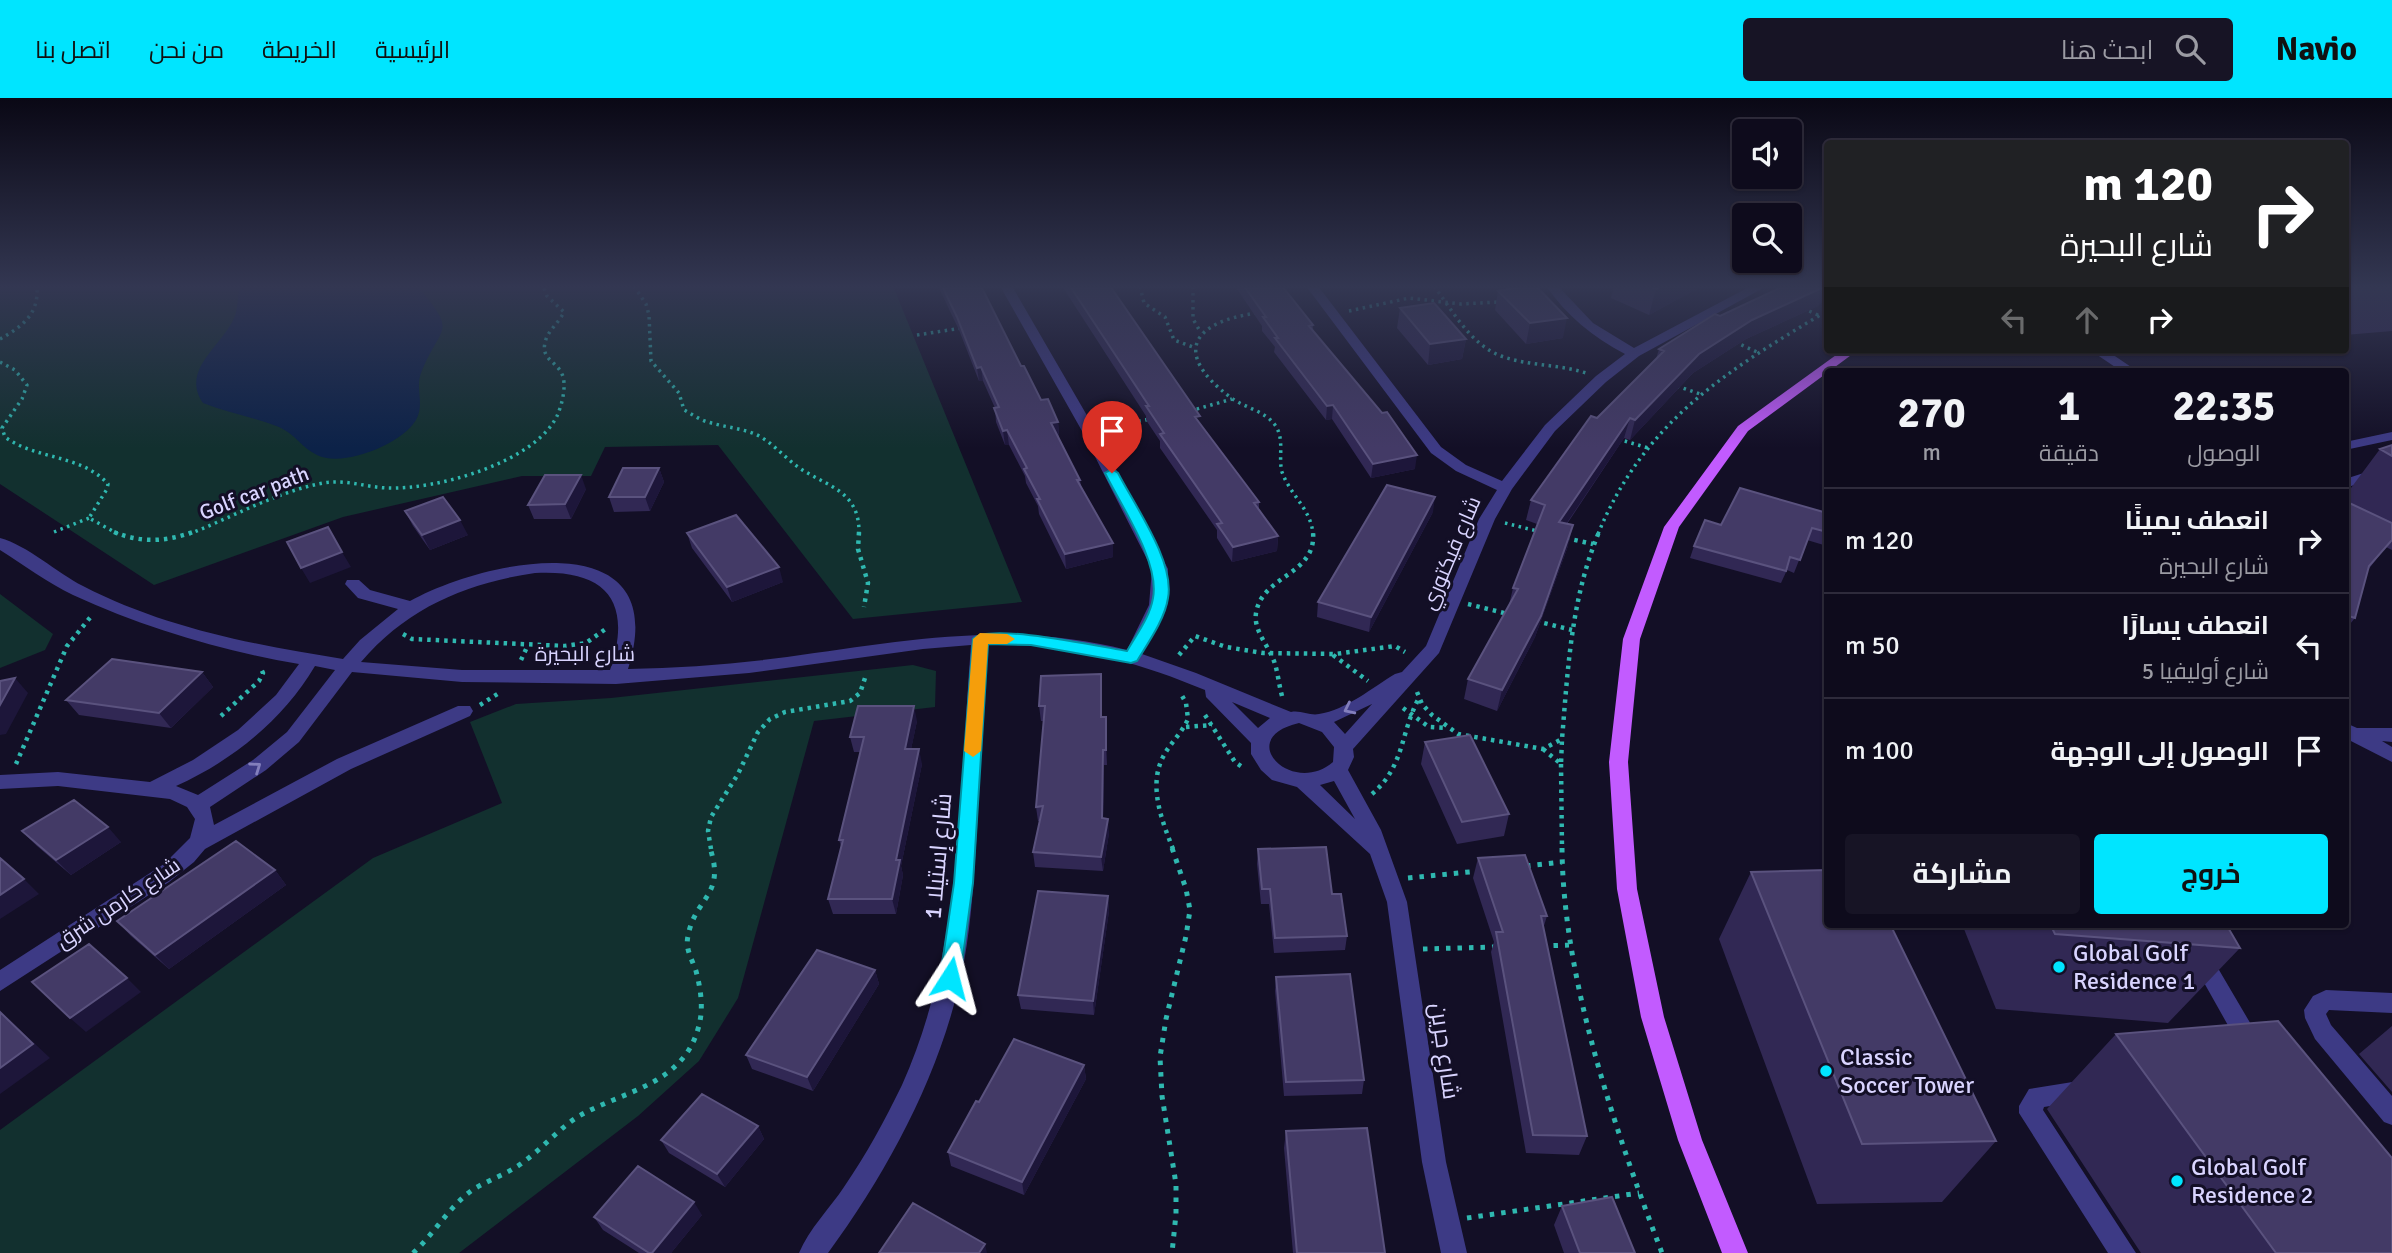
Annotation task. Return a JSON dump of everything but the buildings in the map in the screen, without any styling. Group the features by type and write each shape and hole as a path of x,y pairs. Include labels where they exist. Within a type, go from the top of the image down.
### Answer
{"main road":[{"path":"1735,1253 1682,1118 1652,1019 1633,932 1622,853 1620,709 1629,644 1644,587 1665,536 1691,492 1721,452 1754,417 1792,387 1845,354"}],"street":[{"path":"1037,340 1089,431 1160,569 1162,595 1158,608 1131,657"},
{"path":"1352,340 1436,450 1461,468 1505,488"},
{"path":"1608,340 1634,353"},
{"name":"شارع فيكتوري","path":"1344,747 1419,667 1440,636 1487,519 1505,488 1550,428 1601,379 1634,353 1659,340"},
{"path":"2103,354 2125,368"},
{"path":"2349,445 2392,436"},
{"path":"2349,483 2392,468"},
{"name":"شارع البحيرة","path":"0,542 66,586 116,609 173,629 310,660 457,675 616,678 749,667 980,639 1031,639 1131,657 1183,683 1238,717 1259,740"},
{"path":"5,781 29,778 170,790 198,804 253,770 295,735 311,718 349,664 381,629 404,612 459,584 515,570 565,568 606,580 618,592 626,606 629,626 628,640 616,678"},
{"path":"353,584 364,594 404,612"},
{"name":"شارع إستيلا 1","path":"812,1253 862,1182 893,1128 918,1076 937,1026 950,978 964,883 980,639"},
{"path":"152,789 197,769 216,757 286,698 310,660"},
{"name":"شارع فيكتوري","path":"1320,721 1356,706 1419,667"},
{"name":"شارع البحيرة","path":"1183,683 1288,718"},
{"path":"198,843 344,764 464,711"},
{"path":"1288,718 1320,721 1340,737 1344,747 1343,758 1337,768 1317,779 1303,781 1273,772 1264,763 1258,752 1259,740 1265,730 1288,718"},
{"path":"2349,730 2392,735"},
{"path":"2349,732 2392,755"},
{"name":"شارع جرين","path":"1337,768 1358,805 1381,858 1402,925 1434,1163 1454,1253"},
{"name":"شارع جرين","path":"1303,781 1345,818 1381,858"},
{"name":"شارع كارمن شرق","path":"0,982 170,870 198,843 205,829 206,818 198,804"},
{"path":"2183,928 2264,1067"},
{"path":"2392,1003 2326,1000 2318,1004 2315,1018 2323,1032 2392,1114"},
{"path":"2110,1090 2043,1094 2037,1097 2031,1106 2034,1120 2123,1253"}],"path":[{"name":"Golf car path","path":"89,518 143,542 159,541 193,533 264,502 320,484 351,481 384,488 411,487 496,464 531,447 556,419 565,384 561,371 548,360 544,346 546,340"},
{"path":"650,340 651,360 679,393 684,410 707,422 742,429 759,436 800,468 840,490 855,508 859,521 859,549 868,583 864,607"},
{"path":"1174,340 1193,347"},
{"path":"1197,340 1193,347 1196,360 1232,398 1259,412 1280,434 1282,473 1308,513 1313,533 1312,551 1307,561 1263,596 1257,603 1255,615 1258,631 1274,662 1288,718"},
{"path":"1478,340 1493,353 1507,358 1567,366 1601,379"},
{"path":"1662,1253 1594,1047 1563,915 1562,739 1572,630 1593,544 1616,490 1647,448 1700,394 1779,340"},
{"path":"1735,342 1758,352"},
{"path":"0,362 21,372 27,380 27,390 2,428 5,437 25,448 88,469 104,478 108,484 107,493 92,509 89,518 54,532"},
{"path":"1676,386 1700,394"},
{"path":"1188,411 1232,398"},
{"path":"1089,431 1151,419"},
{"path":"1609,436 1647,448"},
{"path":"1487,519 1593,544"},
{"path":"1454,601 1520,617"},
{"path":"404,612 408,619 403,625 403,634 412,639 565,646 593,640 605,628 629,626"},
{"path":"5,781 67,646 93,613"},
{"path":"1533,620 1572,630"},
{"path":"413,1253 442,1217 467,1193 518,1167 577,1117 651,1084 668,1073 689,1051 702,1018 703,995 687,945 692,919 705,903 713,886 716,869 715,853 707,835 709,820 736,779 758,732 768,720 783,711 801,707 839,706 854,699 864,689 865,678"},
{"path":"1172,1253 1177,1222 1175,1173 1164,1117 1160,1069 1163,1030 1188,927 1189,903 1166,834 1156,781 1164,754 1190,716 1183,683"},
{"path":"1358,805 1388,784 1406,738 1409,713 1419,698"},
{"path":"1185,727 1212,725"},
{"path":"1448,727 1470,737 1543,749 1562,764"},
{"path":"1543,749 1562,739"},
{"path":"1522,866 1562,862"},
{"path":"1390,880 1483,870"},
{"path":"1528,947 1569,946"},
{"path":"1405,950 1501,947"},
{"path":"1445,1221 1640,1193"}],"green space":[{"path":"0,340 915,340 1022,602 853,619 718,445 605,447 591,476 522,476 343,517 154,585 0,484"},
{"path":"0,594 53,634 45,650 0,668"},
{"path":"913,665 936,671 935,707 814,721 738,998 699,1061 638,1116 459,1253 0,1253 0,1130 373,858 502,803 470,722 516,704 611,698"}],"water":[{"path":"219,340 438,340 419,379 419,414 409,429 371,451 341,458 317,455 279,427 203,403 197,391 196,380 205,359"}],"slow traffic":[{"path":"973,751 980,639 1007,639"}],"place":[{"name":"Global Golf Residence 1","path":"2059,967"},
{"name":"Classic Soccer Tower","path":"1826,1071"},
{"name":"Global Golf Residence 2","path":"2177,1181"}],"route":[{"path":"950,978 964,883 980,639 1031,639 1131,657 1158,608 1162,582 1156,557 1112,473"}]}
